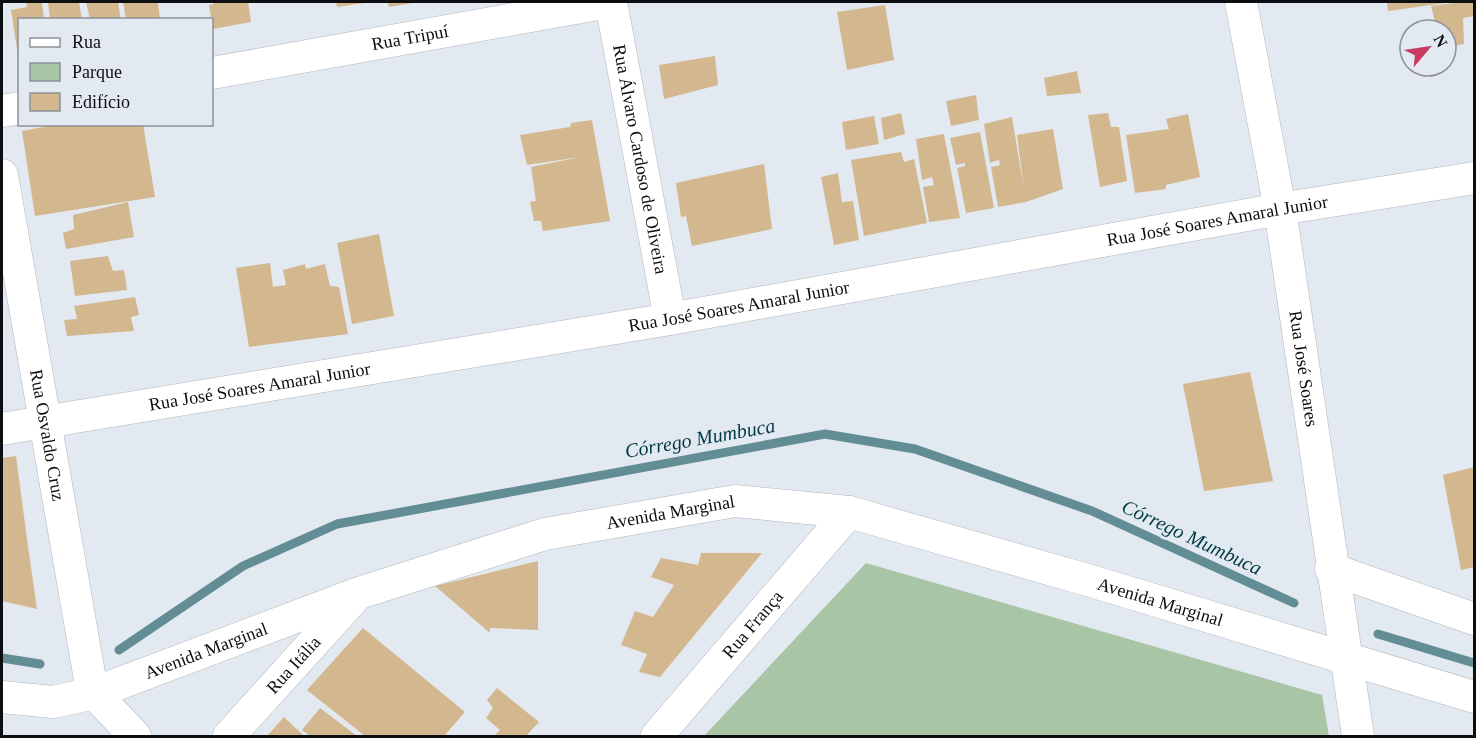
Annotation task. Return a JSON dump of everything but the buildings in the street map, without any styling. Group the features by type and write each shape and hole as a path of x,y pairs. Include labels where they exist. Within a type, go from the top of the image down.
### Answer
{"street":[{"name":"Rua Tripuí","path":"213,73 610,2"},
{"name":"Rua Álvaro Cardoso de Oliveira","path":"610,2 670,319"},
{"name":"Rua José Soares","path":"1241,2 1280,209 1331,569 1358,736"},
{"path":"2,111 18,108"},
{"name":"Rua Osvaldo Cruz","path":"2,175 83,651 92,689"},
{"name":"Rua José Soares Amaral Junior","path":"2,429 670,319 1280,209 1474,178"},
{"name":"Avenida Marginal","path":"2,697 53,702 359,593 545,534 735,501 849,512 1474,697"},
{"name":"Rua França","path":"657,736 849,512"},
{"path":"1331,569 1474,619"},
{"name":"Rua Itália","path":"230,736 359,593"},
{"path":"92,689 135,736"}],"green space":[{"path":"866,563 1322,695 1329,736 704,736"}],"waterway":[{"name":"Córrego Mumbuca","path":"119,650 243,566 337,524 825,434 915,449 1092,511 1294,603"},
{"name":"Córrego Mumbuca","path":"1378,634 1474,663"},
{"name":"Córrego Mumbuca","path":"2,658 40,664"}]}
